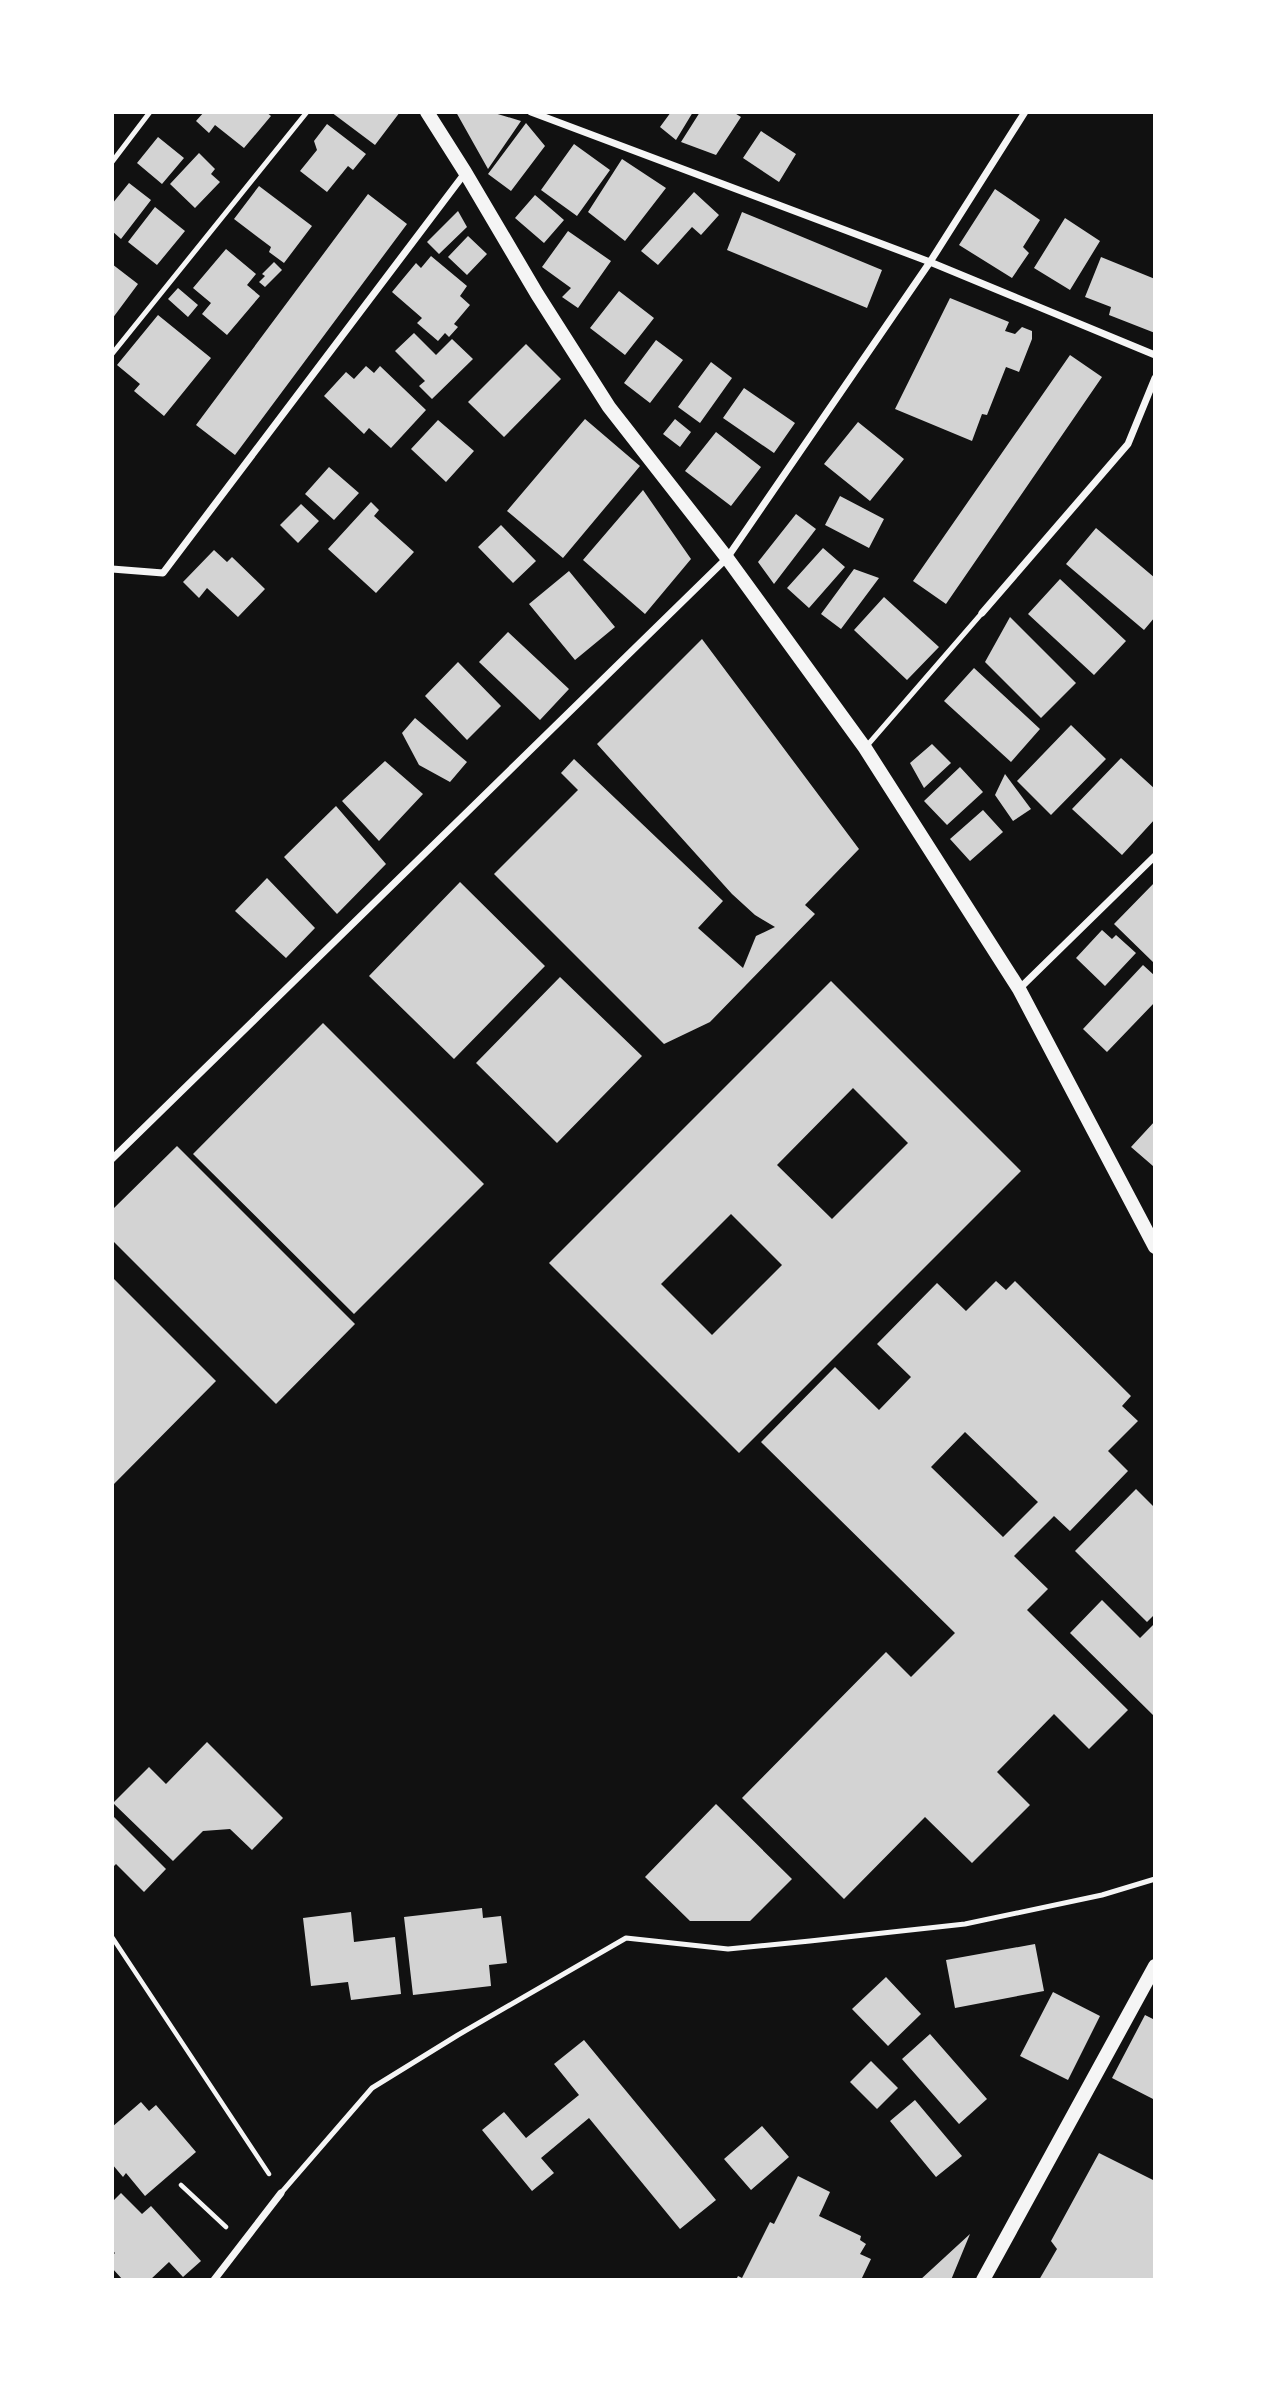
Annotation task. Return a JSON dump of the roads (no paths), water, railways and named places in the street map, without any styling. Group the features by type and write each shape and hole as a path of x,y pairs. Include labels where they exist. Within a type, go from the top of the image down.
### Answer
{"main road":[{"path":"427,112 609,407 727,558 865,748 1018,989 1155,1247"},
{"path":"983,2280 1155,1966"}],"street":[{"path":"112,1159 727,558 930,262 1025,112"},
{"path":"535,113 930,262 1155,355"},
{"path":"112,569 163,573 465,172"},
{"path":"982,613 1128,443 1155,378"},
{"path":"1018,989 1155,856"},
{"path":"214,2280 281,2193"}],"lane":[{"path":"112,162 150,112"},
{"path":"112,354 307,112"},
{"path":"865,748 982,613"},
{"path":"281,2193 372,2088 626,1938 728,1949 965,1924 1102,1895 1155,1879"}]}
